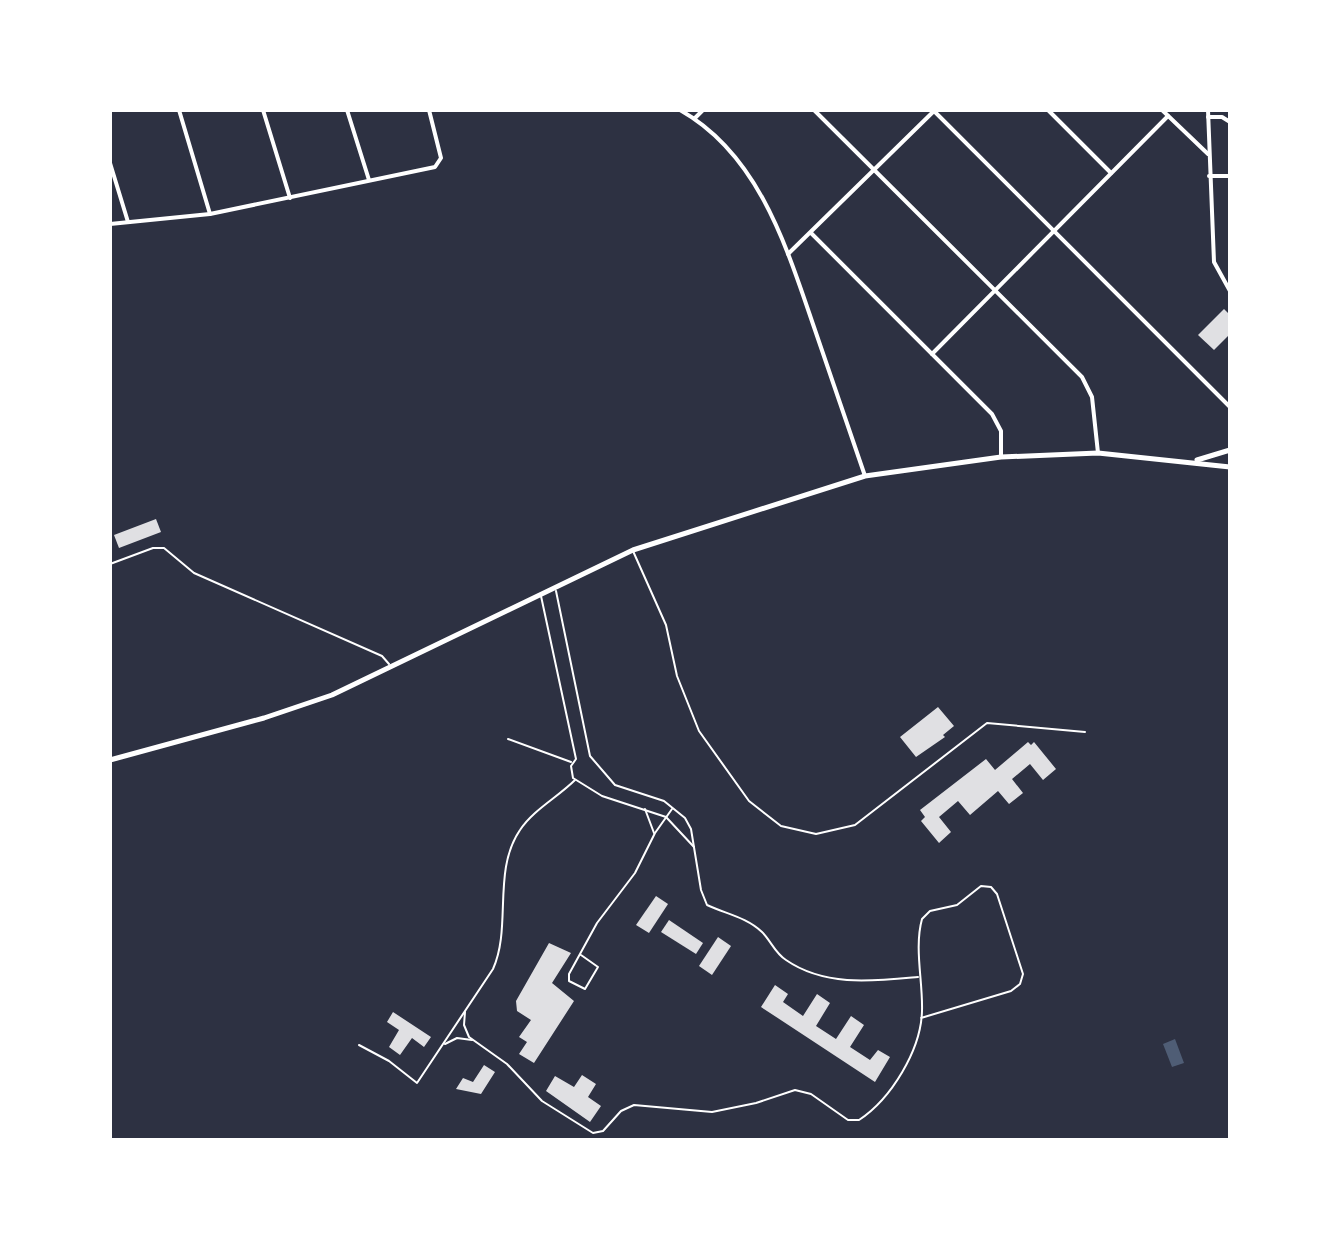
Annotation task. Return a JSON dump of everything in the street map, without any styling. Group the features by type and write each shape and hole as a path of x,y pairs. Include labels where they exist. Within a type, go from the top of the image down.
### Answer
{"street":[{"path":"179,110 210,214"},
{"path":"263,110 290,198"},
{"path":"347,110 369,181"},
{"path":"110,224 210,214 440,163 429,110"},
{"path":"680,110 695,118 745,169 788,254 865,476"},
{"path":"695,118 703,110"},
{"path":"814,110 1089,387 1098,453"},
{"path":"788,254 934,110 1230,407"},
{"path":"1048,110 1111,173"},
{"path":"1162,110 1208,154"},
{"path":"1208,110 1214,262 1230,291"},
{"path":"932,354 1168,116"},
{"path":"1208,117 1222,117 1230,122"},
{"path":"110,163 128,222"},
{"path":"1209,176 1230,176"},
{"path":"811,233 992,414 1001,431 1001,457"},
{"path":"1191,461 1230,450"},
{"path":"110,760 299,707 392,668 633,550 865,476 1001,457 1098,453 1230,467"}],"lane":[{"path":"110,564 164,548 194,573 382,656 392,668"},
{"path":"633,550 652,586 666,625 677,676 699,731 749,801 781,826 816,834 855,825 987,723 1085,732"},
{"path":"556,590 590,756 619,788 657,798 674,807 691,829 700,889 707,905 732,913 759,929 789,963 849,982 920,976"},
{"path":"541,596 576,759 572,763"},
{"path":"508,739 572,763"},
{"path":"572,763 575,780"},
{"path":"575,780 609,799 666,817 695,848"},
{"path":"359,1045 389,1061 417,1083 465,1012 500,952 501,904 516,837 526,822 575,780"},
{"path":"581,955 598,967 585,989 567,979 609,906 638,868 655,833 674,807"},
{"path":"644,808 655,833"},
{"path":"465,1012 465,1030 473,1041 507,1064 542,1101 593,1133 603,1131 621,1111 634,1105 712,1112 795,1090 811,1094 845,1118 855,1121 874,1107 898,1077 921,1018 920,923 930,911 957,905 981,886 991,887 997,894 1022,979 1011,991 921,1018"},
{"path":"441,1047 457,1038 473,1041"}],"water":[{"path":"1175,1039 1184,1063 1172,1067 1163,1044"}],"building":[{"path":"1224,309 1230,315 1230,334 1214,350 1198,335"},
{"path":"156,519 161,532 119,548 114,535"},
{"path":"938,707 954,726 943,735 945,737 916,757 900,737"},
{"path":"1028,742 1031,745 1034,742 1056,769 1043,780 1030,764 1012,779 1023,793 1009,804 998,791 970,815 958,801 939,817 951,832 939,843 921,821 925,817 920,810 986,759 995,770"},
{"path":"656,896 668,904 649,933 636,925"},
{"path":"669,920 703,943 696,954 661,932"},
{"path":"718,937 731,946 712,975 699,966"},
{"path":"549,943 571,953 552,983 574,1001 534,1063 519,1054 527,1042 519,1037 531,1020 517,1011 516,1001"},
{"path":"775,985 788,994 783,1002 803,1016 817,994 830,1003 816,1026 836,1039 851,1016 864,1025 850,1047 870,1060 878,1050 890,1057 875,1082 761,1007"},
{"path":"393,1012 431,1037 424,1047 412,1038 400,1055 389,1047 399,1030 387,1022"},
{"path":"484,1065 495,1072 481,1094 456,1089 463,1078 473,1082"},
{"path":"582,1075 596,1084 588,1097 601,1106 590,1122 546,1091 555,1076 574,1087"}]}
